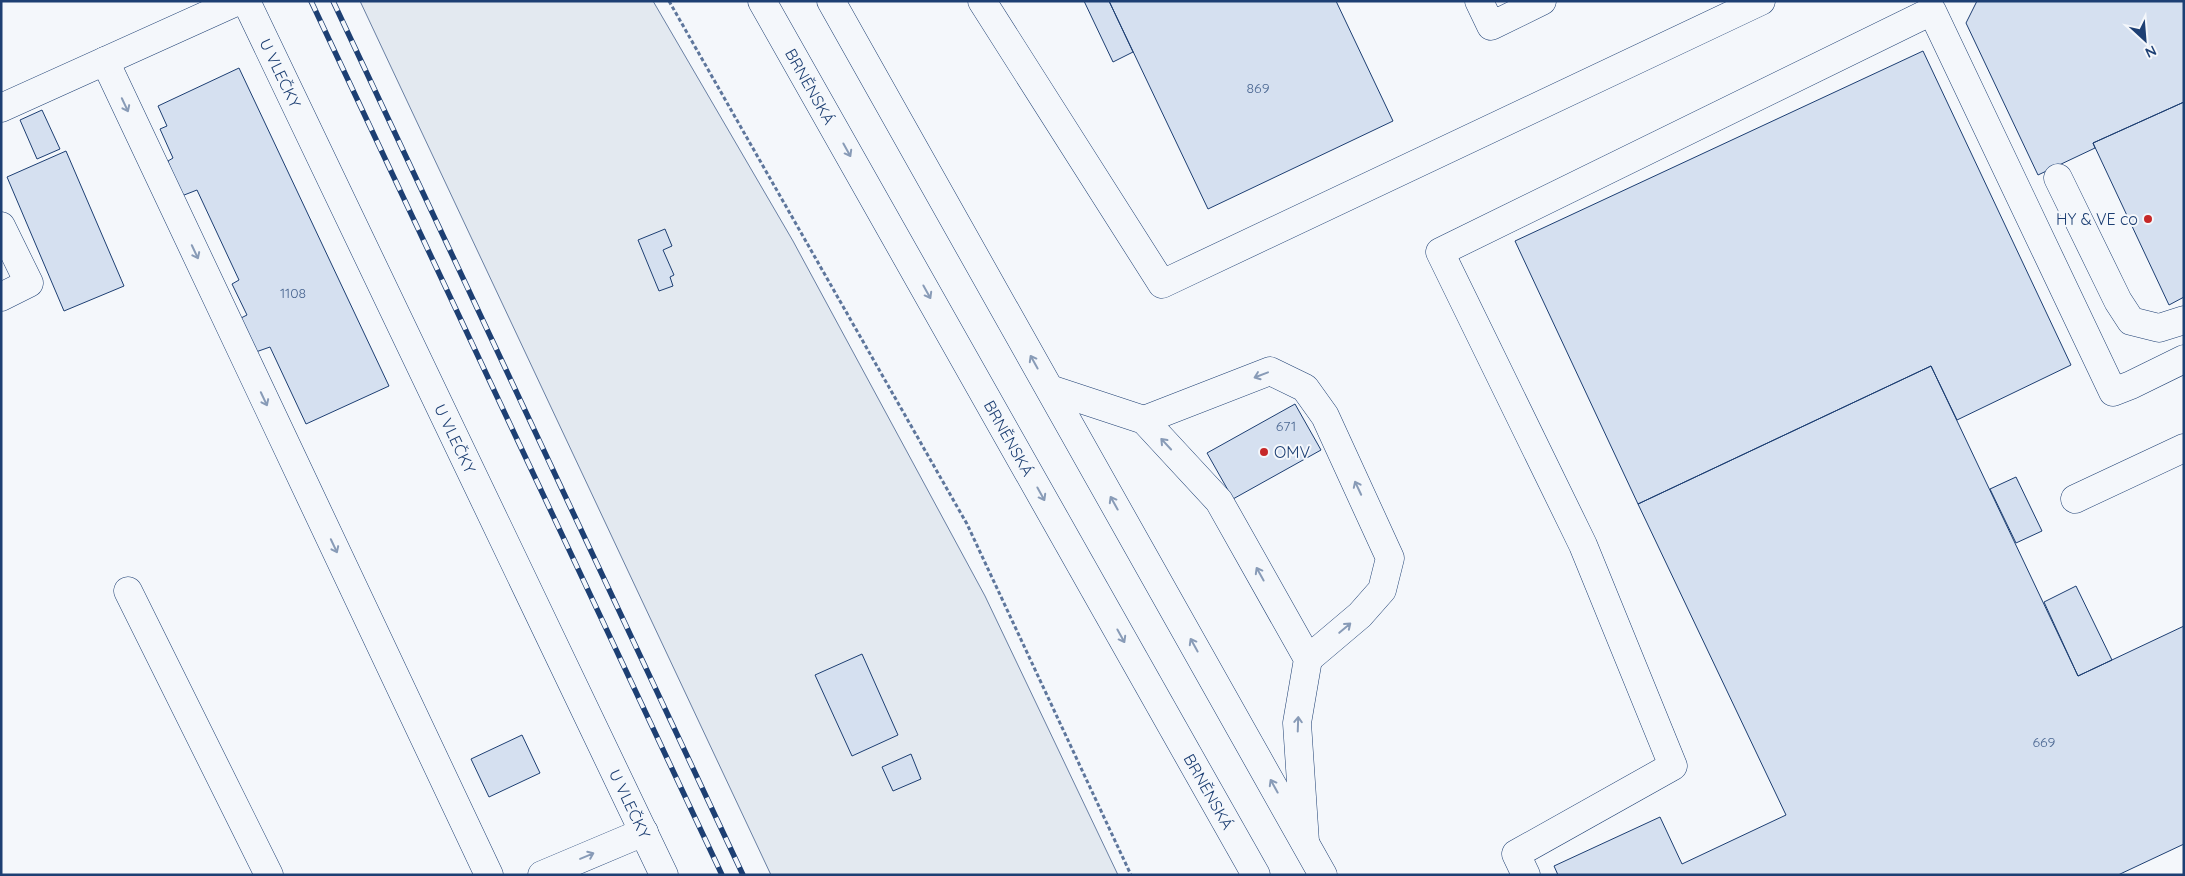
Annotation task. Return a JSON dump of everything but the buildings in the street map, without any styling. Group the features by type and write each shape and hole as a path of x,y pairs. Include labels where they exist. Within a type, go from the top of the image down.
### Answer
{"main road":[{"path":"1,108 238,1"},
{"name":"U VLEČKY","path":"246,1 664,875"},
{"name":"BRNĚNSKÁ","path":"762,1 1256,875"},
{"path":"831,1 1323,875"},
{"path":"982,1 1162,284 1761,1"},
{"path":"1479,1 1490,26 1542,1"},
{"path":"1526,875 1516,854 1673,766 1583,544 1440,252 1932,10 2113,392 2184,359"},
{"path":"105,61 490,875"},
{"path":"2058,178 2118,301 2131,321 2159,328 2184,320"},
{"path":"1,226 30,283 1,297"},
{"path":"1144,420 1270,371 1305,388 1325,416 1390,558 1382,590 1360,614 1308,659"},
{"path":"1050,389 1144,420 1219,501 1308,659 1298,723 1305,842"},
{"path":"2075,499 2184,448"},
{"path":"128,591 269,875"},
{"path":"542,875 644,832"}],"path":[{"path":"669,1 967,524 1131,875"}],"shaded area":[{"path":"360,1 653,1 793,241 985,596 1118,875 771,875"}],"railway":[{"path":"311,1 722,875"},
{"path":"333,1 743,875"}],"place":[{"name":"HY & VE co","path":"2148,219"},
{"name":"OMV","path":"1264,452"}]}
